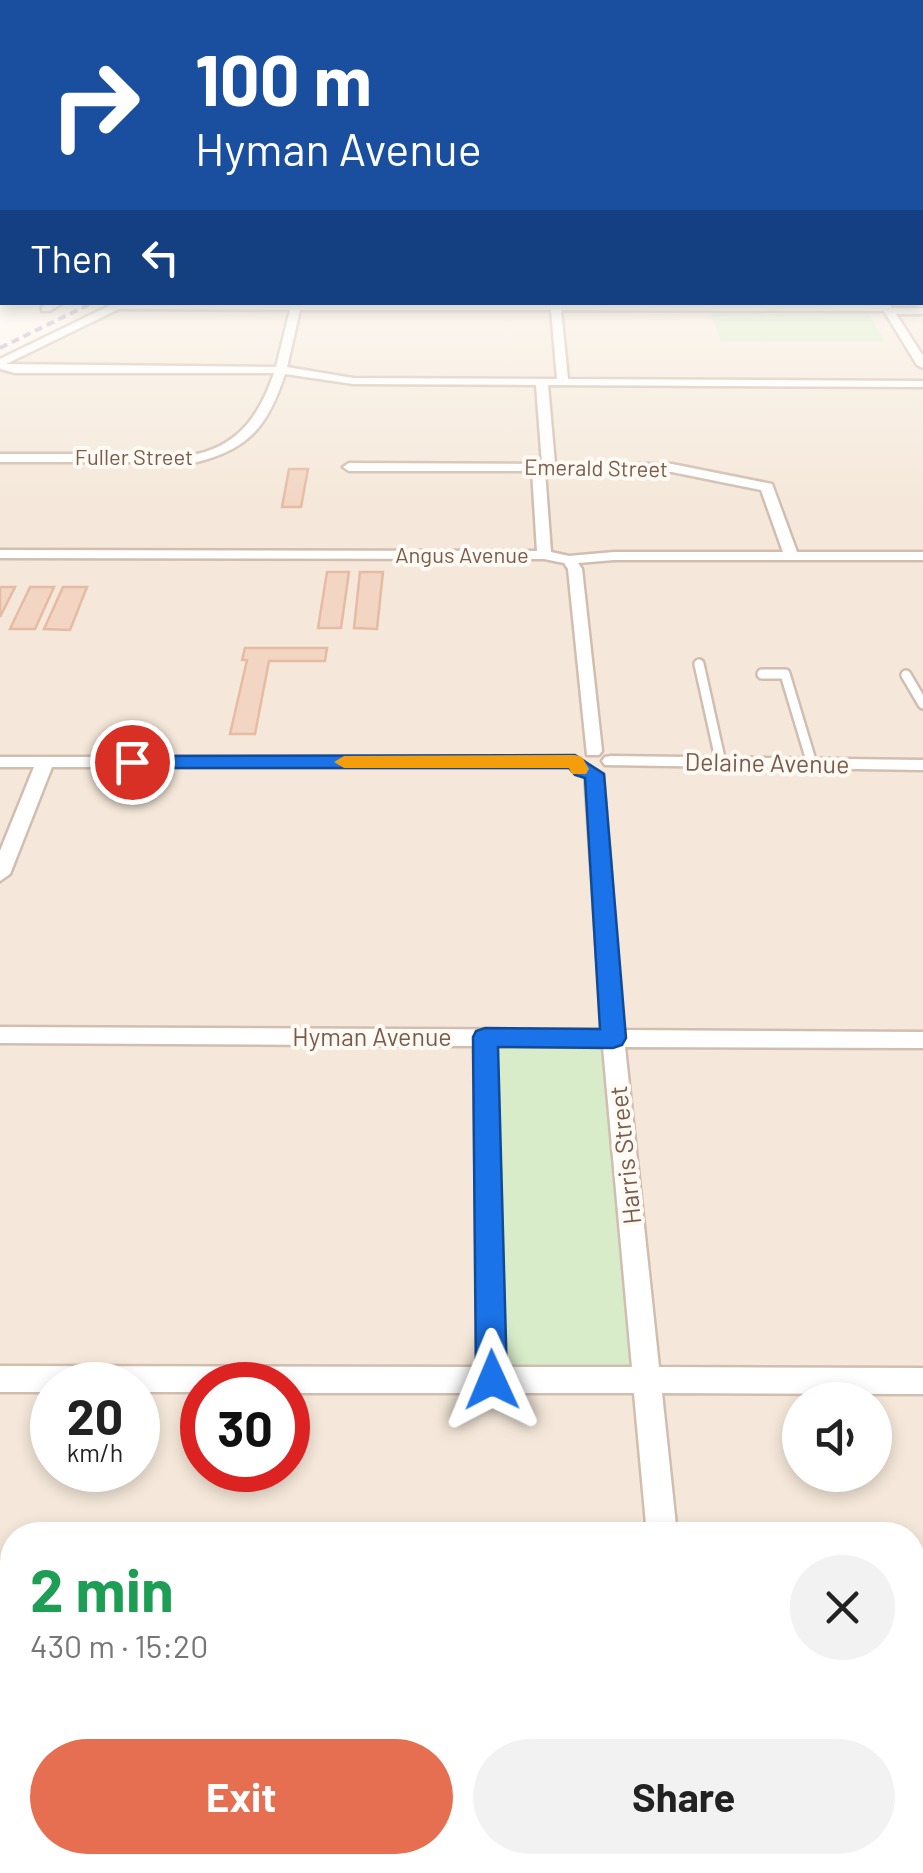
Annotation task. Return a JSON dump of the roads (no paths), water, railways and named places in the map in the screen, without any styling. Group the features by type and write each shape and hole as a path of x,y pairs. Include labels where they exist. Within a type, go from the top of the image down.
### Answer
{"street":[{"path":"0,365 69,330"},
{"name":"Fuller Street","path":"0,458 198,458 228,452 263,416 281,370 290,330"},
{"path":"558,330 563,382"},
{"path":"901,330 923,365"},
{"path":"0,365 15,370 281,370 353,381 923,384"},
{"path":"317,389 353,381"},
{"path":"542,382 544,555"},
{"name":"Emerald Street","path":"349,467 672,468 766,487 792,556"},
{"name":"Angus Avenue","path":"0,554 544,555 569,560 614,556 923,556"},
{"name":"Harris Street","path":"569,560 575,568 613,1038 661,1522"},
{"name":"Delaine Avenue","path":"0,762 923,764"},
{"path":"0,874 45,762"},
{"name":"Hyman Avenue","path":"0,1035 923,1040"},
{"path":"485,1037 492,1380"},
{"path":"0,1379 923,1382"}],"lane":[{"path":"699,664 721,763"},
{"path":"762,674 785,674 812,764"},
{"path":"906,675 923,704"}],"railway":[{"path":"0,348 36,330"}]}
